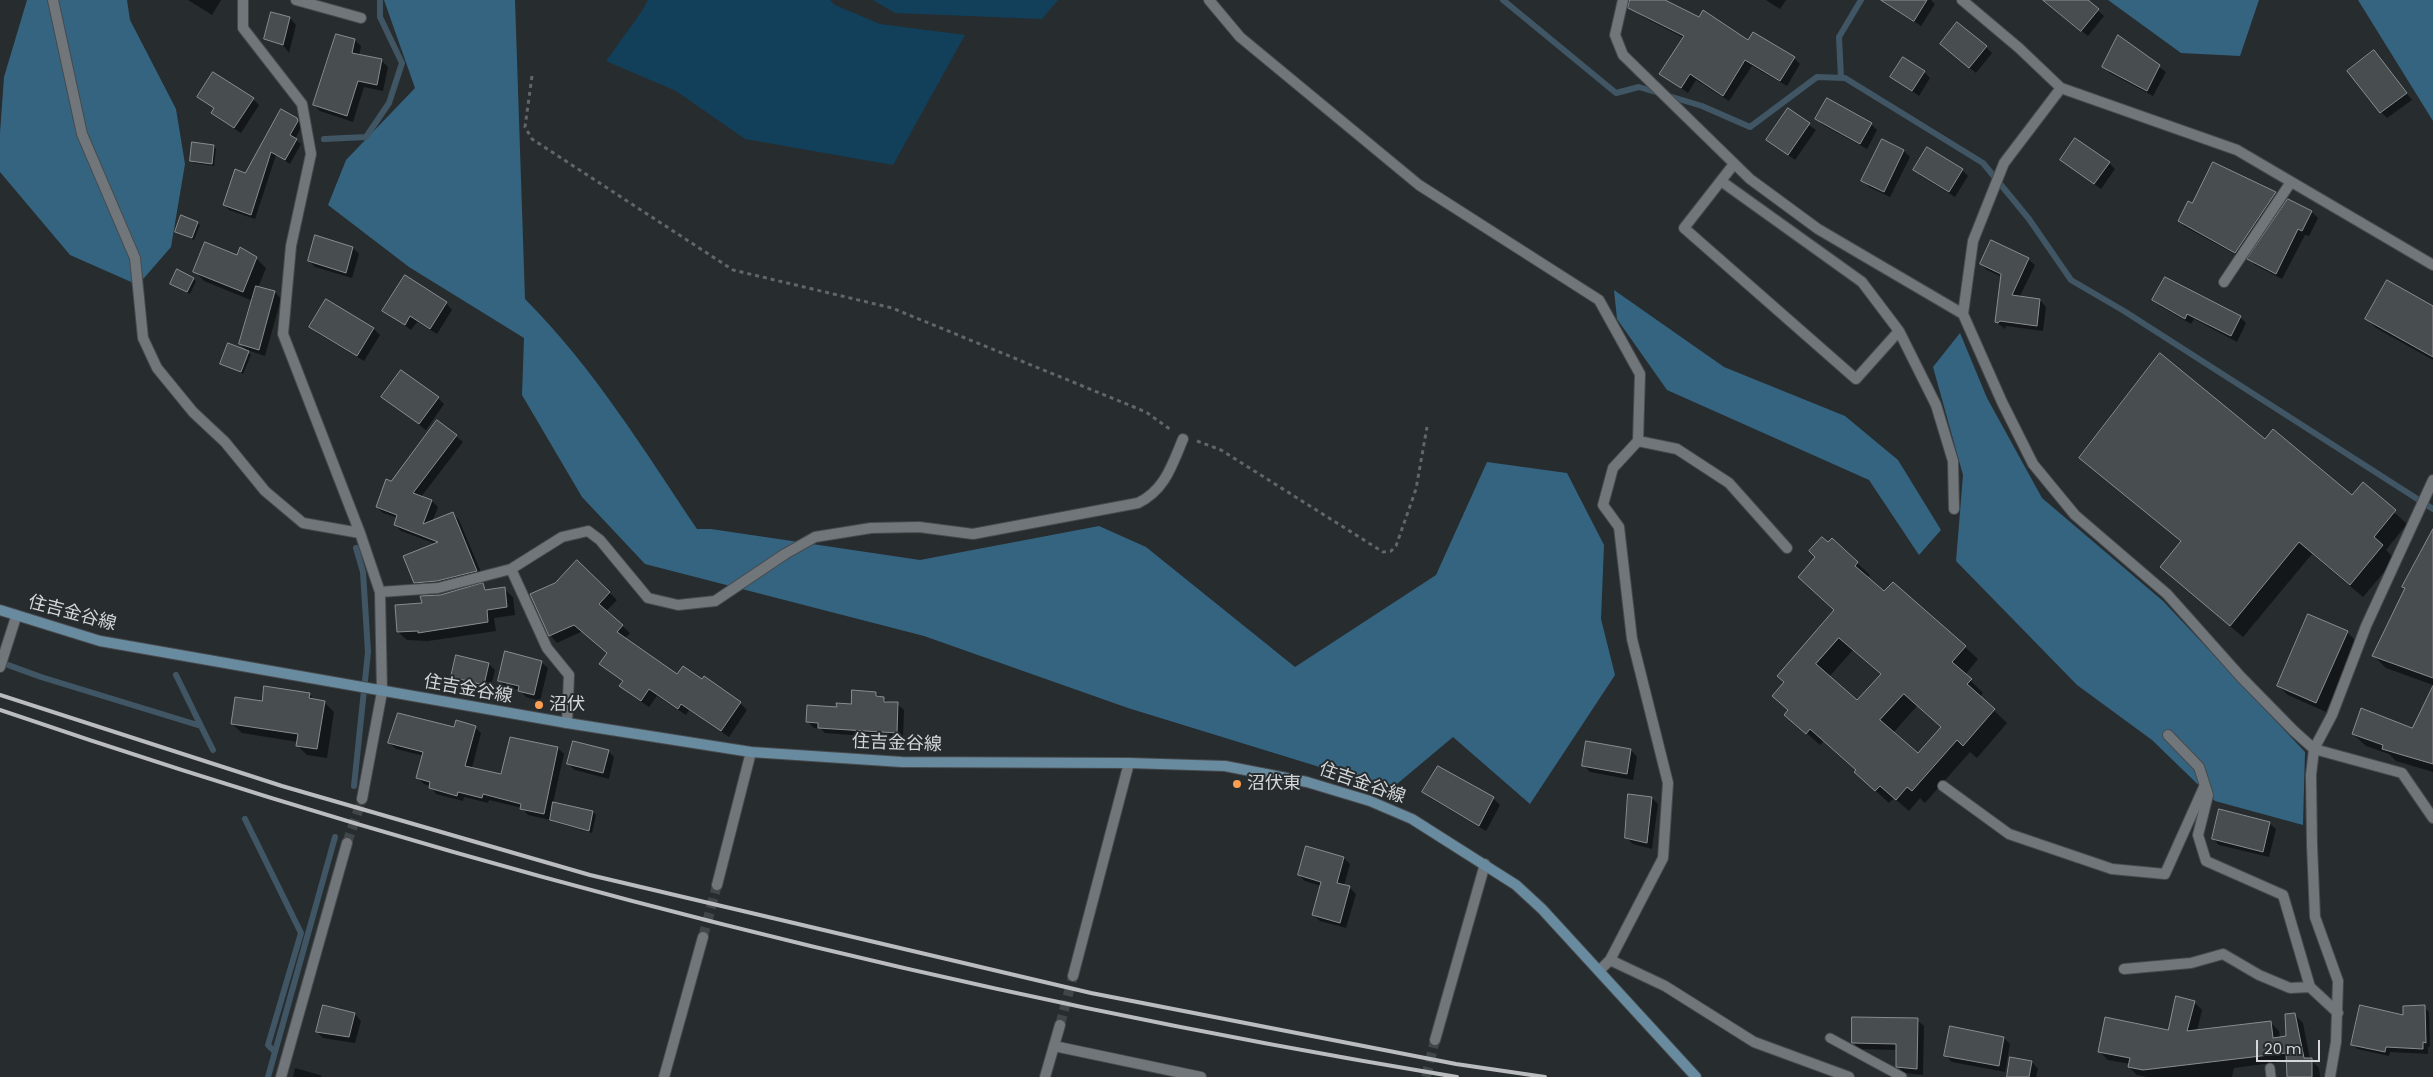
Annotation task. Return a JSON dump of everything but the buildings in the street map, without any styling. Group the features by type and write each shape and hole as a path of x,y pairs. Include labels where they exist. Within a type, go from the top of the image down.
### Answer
{"main road":[{"name":"住吉金谷線","path":"0,610 100,640 382,692 751,752 902,762 1128,763 1225,766 1307,782 1370,801 1412,819 1486,864 1516,885 1542,908 1696,1077"}],"street":[{"path":"53,0 82,134 134,258 143,338 157,368 193,412 224,442 265,491 303,523 360,533"},
{"path":"243,0 243,28 302,104 311,154 291,246 283,334 360,533 380,592 382,692 362,799"},
{"path":"296,0 361,18"},
{"path":"1208,0 1240,37 1419,185 1599,300 1640,374 1638,441 1613,468 1603,505 1619,527 1632,639 1668,783 1663,858 1610,960 1599,971"},
{"path":"1623,0 1615,35 1623,55 1750,179 1818,229 1963,314"},
{"path":"1962,0 2020,48 2060,88 2237,150 2433,265"},
{"path":"2060,88 2003,166 1973,240 1963,314 2002,402 2033,464 2075,515 2166,594 2241,676 2314,749 2402,773 2433,818"},
{"path":"1734,164 1684,228 1856,379 1899,331"},
{"path":"1721,181 1862,282 1899,331 1936,405 1953,461 1954,510"},
{"path":"2224,282 2291,182"},
{"path":"380,592 438,588 512,569 562,537 588,531 600,540 648,598 678,604 715,601 785,554 815,537 871,528 919,527 973,534 1138,503 1151,496 1167,478 1183,439"},
{"path":"1638,441 1677,448 1729,483 1787,548"},
{"path":"2330,1077 2336,1042 2338,982 2315,917 2311,775 2314,749 2332,716 2366,626 2431,485"},
{"path":"512,569 547,648 569,675 567,723"},
{"path":"1,664 16,616"},
{"path":"2168,735 2198,767 2208,795 2198,835 2206,861 2283,895 2310,987 2338,1013"},
{"path":"717,885 751,752"},
{"path":"1074,976 1128,763"},
{"path":"1943,786 2009,834 2112,869 2165,874 2204,787"},
{"path":"281,1077 347,844"},
{"path":"1435,1040 1486,864"},
{"path":"664,1077 703,937"},
{"path":"2124,969 2191,963 2223,954 2259,975 2290,988 2310,987"},
{"path":"1610,960 1665,986 1754,1042 1849,1077"},
{"path":"1045,1077 1060,1025"},
{"path":"1054,1046 1201,1077"}],"lane":[{"path":"1830,1038 1902,1077"}],"path":[{"path":"532,76 525,127 532,138 733,270 892,308 1146,412 1183,439 1200,441 1221,450 1384,552 1391,551 1396,546 1416,489 1427,427"}],"shaded area":[{"path":"27,0 127,0 130,20 176,109 185,164 171,247 138,285 70,255 0,172 0,133 4,77"},
{"path":"384,0 515,0 525,299 550,325 617,410 697,529 711,529 920,560 1099,526 1146,547 1295,667 1436,575 1487,462 1567,473 1604,545 1601,619 1615,675 1530,804 1453,737 1391,789 1128,708 924,636 645,564 582,497 522,395 524,338 409,267 328,205 346,160 415,88"},
{"path":"648,0 830,0 835,5 880,24 965,35 893,165 745,139 676,91 606,61"},
{"path":"873,0 1058,0 1042,19 895,13"},
{"path":"2108,0 2259,0 2240,56 2181,53"},
{"path":"2358,0 2433,0 2433,121"},
{"path":"1614,290 1724,367 1845,416 1898,460 1941,530 1919,555 1869,480 1667,390 1617,319"},
{"path":"1960,333 1987,398 2042,498 2163,601 2305,752 2303,825 2215,801 2152,740 2077,685 1956,561 1963,475 1933,367"}],"waterway":[{"path":"324,139 366,137 389,103 402,63 380,17 380,0"},
{"path":"1503,0 1616,93 1639,87 1702,106 1750,127 1817,77 1845,78 1983,163 2029,219 2071,280 2124,311 2433,509"},
{"path":"1841,78 1839,37 1861,0"},
{"path":"354,786 368,652 363,572 356,548"},
{"path":"0,662 41,677 201,726 213,750"},
{"path":"176,675 201,726"},
{"path":"245,819 301,933 268,1045 275,1052"},
{"path":"268,1077 335,837"}],"tunnel":[{"path":"347,843 362,799"},
{"path":"703,937 717,885"},
{"path":"1060,1025 1073,976"},
{"path":"1426,1077 1435,1040"}],"railway":[{"path":"0,695 282,786 590,875 1091,993 1456,1064 1545,1077"},
{"path":"0,710 178,769 358,824 539,876 721,924 904,968 1088,1008 1272,1045 1457,1077"}],"place":[{"name":"沼伏","path":"539,705"},
{"name":"沼伏東","path":"1237,784"}]}
